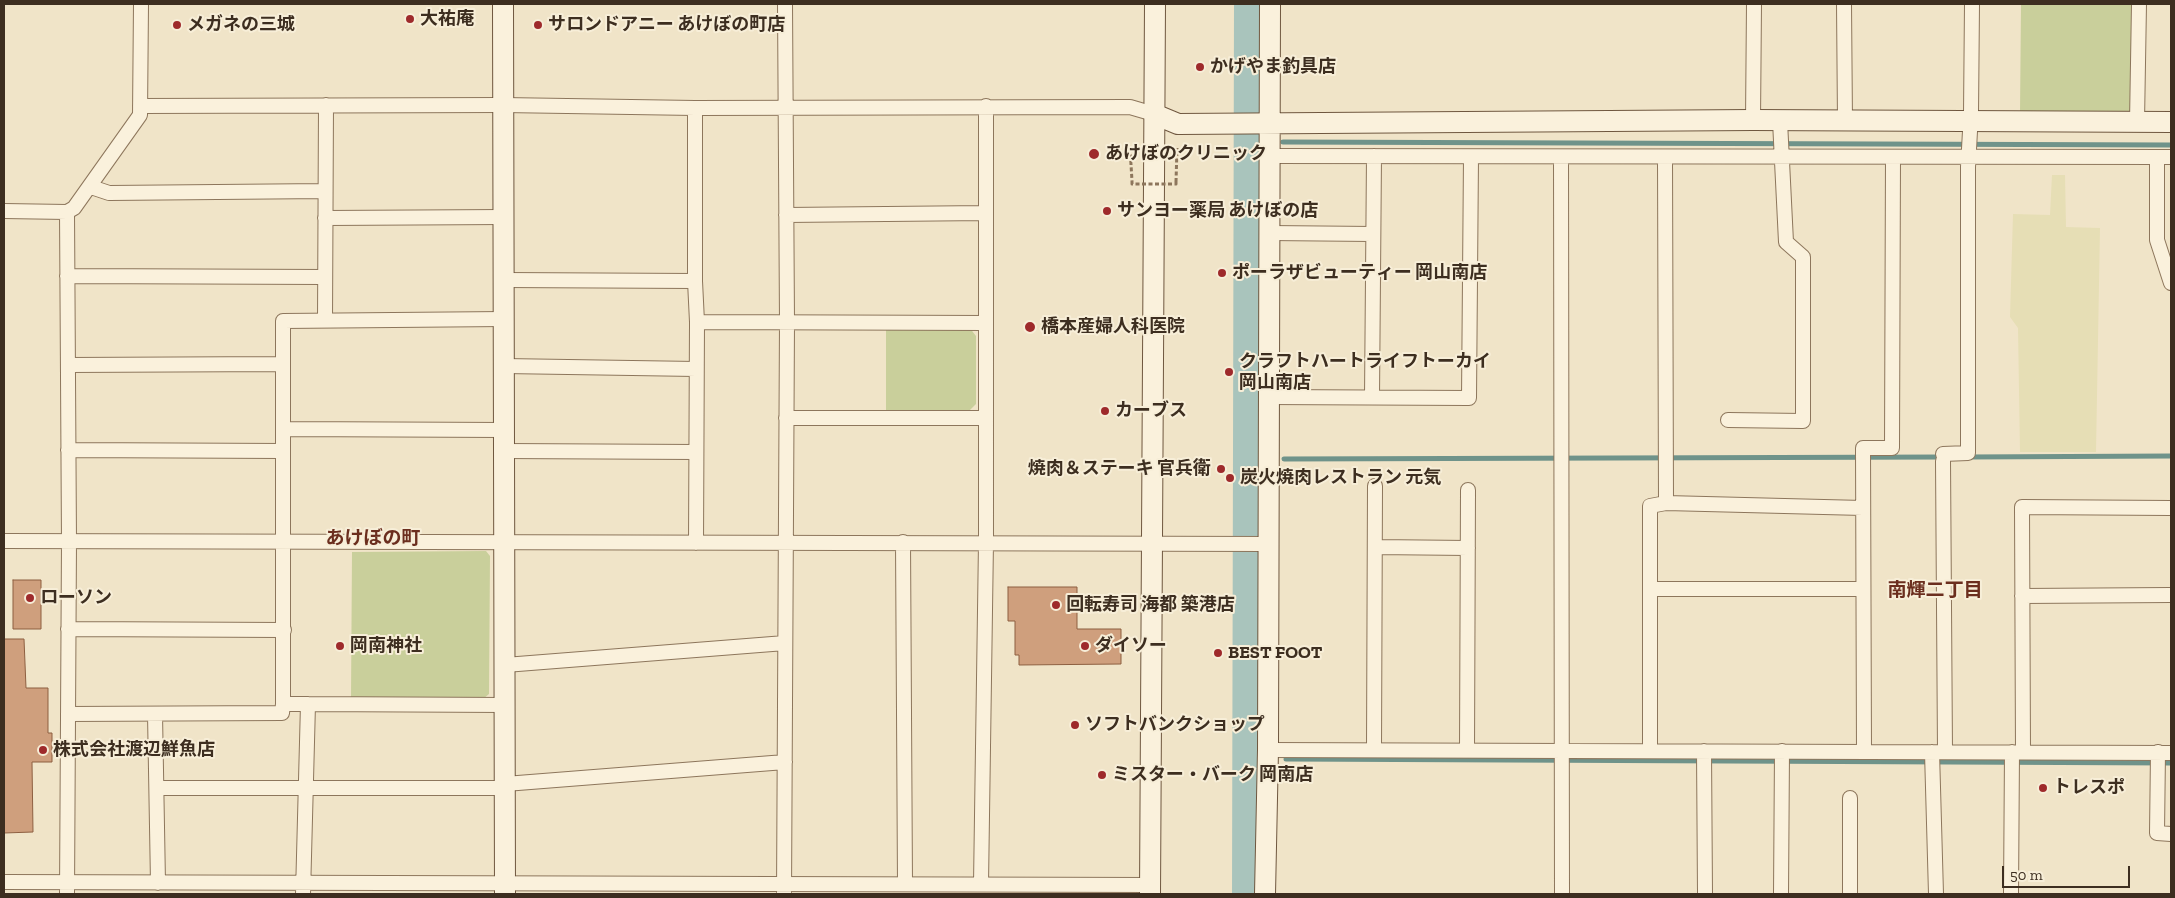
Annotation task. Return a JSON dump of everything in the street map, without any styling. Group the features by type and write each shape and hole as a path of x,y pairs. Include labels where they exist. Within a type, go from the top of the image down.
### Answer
{"street":[{"path":"4,211 67,212 74,208 140,114 141,4"},
{"path":"503,4 505,888"},
{"path":"784,889 787,322 785,4"},
{"path":"4,882 67,889 158,884 303,888 784,889 905,884 981,884 1150,889 1156,4"},
{"path":"1265,894 1268,750 1254,544 1268,397 1270,156 1257,124 1270,4"},
{"path":"1753,120 1754,4"},
{"path":"1844,4 1845,122"},
{"path":"1936,894 1935,757 1943,458 1968,453 1969,141 1972,4"},
{"path":"2137,122 2139,4"},
{"path":"140,106 504,104 695,108 1130,106 1178,124 1753,120 1780,141 1892,157 1969,141 2137,122 2171,122"},
{"path":"325,320 326,105"},
{"path":"981,884 986,542 986,106"},
{"path":"695,108 695,281 697,322 696,543"},
{"path":"1270,156 1665,157 1780,141 1845,122 1969,141 2171,157"},
{"path":"1728,420 1803,420 1803,257 1786,242 1780,141"},
{"path":"1372,397 1374,156"},
{"path":"1268,397 1469,398 1471,157"},
{"path":"1560,157 1562,894"},
{"path":"1665,157 1666,503"},
{"path":"1864,752 1863,448 1892,448 1892,157"},
{"path":"2157,157 2157,240 2171,283"},
{"path":"90,187 109,192 325,191"},
{"path":"67,212 69,542 67,889"},
{"path":"786,215 986,213"},
{"path":"325,218 504,217"},
{"path":"1269,233 1374,234"},
{"path":"67,276 325,277"},
{"path":"504,280 695,281"},
{"path":"68,714 282,713 284,630 282,320 504,319"},
{"path":"697,322 986,323"},
{"path":"68,365 282,364"},
{"path":"504,366 696,369"},
{"path":"786,418 986,418"},
{"path":"283,429 504,430"},
{"path":"68,450 283,451"},
{"path":"504,451 696,452"},
{"path":"1374,749 1375,486"},
{"path":"1467,750 1468,490"},
{"path":"1650,751 1650,506 1666,503 1863,508"},
{"path":"2011,894 2022,596 2022,507 2171,508"},
{"path":"4,541 1254,544"},
{"path":"903,542 905,884"},
{"path":"1375,547 1468,548"},
{"path":"1650,588 1863,589"},
{"path":"2022,596 2171,595"},
{"path":"68,629 284,630"},
{"path":"504,665 785,643"},
{"path":"283,704 505,705"},
{"path":"303,888 308,704"},
{"path":"155,714 158,884"},
{"path":"1268,750 1467,750 1562,758 1650,751 1704,759 1782,758 1864,752 1935,757 2161,758 2157,833 2171,834"},
{"path":"1780,894 1782,758"},
{"path":"1704,759 1705,894"},
{"path":"157,788 305,789 505,786 785,762"},
{"path":"1850,798 1850,894"}],"path":[{"path":"1130,148 1132,153 1132,184 1176,184 1176,153 1178,148"}],"shaded area":[{"path":"2052,175 2065,175 2066,227 2100,228 2096,452 2020,452 2018,328 2010,317 2013,214 2050,215"}],"green space":[{"path":"2021,4 2132,4 2131,112 2020,113"},
{"path":"886,327 969,327 976,336 976,404 968,412 886,412"},
{"path":"486,551 490,556 489,694 483,699 351,698 352,552"}],"building":[{"path":"13,580 41,580 41,629 13,629"},
{"path":"1008,587 1077,587 1077,629 1121,629 1121,664 1019,665 1019,655 1015,655 1015,621 1008,621"},
{"path":"4,639 24,639 26,688 48,688 48,733 52,733 52,762 32,762 33,832 4,833"}],"waterway":[{"path":"1247,894 1249,4"},
{"path":"1249,142 1254,142"},
{"path":"1283,142 2171,145"},
{"path":"1967,457 2171,456"},
{"path":"1284,459 1943,457"},
{"path":"1248,459 1254,459"},
{"path":"1248,759 1258,759"},
{"path":"1286,759 2171,763"}],"place":[{"name":"大祐庵","path":"410,19"},
{"name":"メガネの三城","path":"177,25"},
{"name":"サロンドアニー あけぼの町店","path":"538,25"},
{"name":"かげやま釣具店","path":"1200,67"},
{"name":"あけぼのクリニック","path":"1094,154"},
{"name":"サンヨー薬局 あけぼの店","path":"1107,211"},
{"name":"ポーラザビューティー 岡山南店","path":"1222,273"},
{"name":"橋本産婦人科医院","path":"1030,327"},
{"name":"クラフトハートライフトーカイ 岡山南店","path":"1229,372"},
{"name":"カーブス","path":"1105,411"},
{"name":"焼肉＆ステーキ 官兵衛","path":"1221,469"},
{"name":"炭火焼肉レストラン 元気","path":"1230,478"},
{"name":"ローソン","path":"30,598"},
{"name":"回転寿司 海都 築港店","path":"1056,605"},
{"name":"岡南神社","path":"340,646"},
{"name":"ダイソー","path":"1085,646"},
{"name":"BEST FOOT","path":"1218,653"},
{"name":"ソフトバンクショップ","path":"1075,725"},
{"name":"株式会社渡辺鮮魚店","path":"43,750"},
{"name":"ミスター・バーク 岡南店","path":"1102,775"},
{"name":"トレスポ","path":"2043,788"}],"district":[{"name":"あけぼの町","path":"373,539"},
{"name":"南輝二丁目","path":"1935,591"}]}
